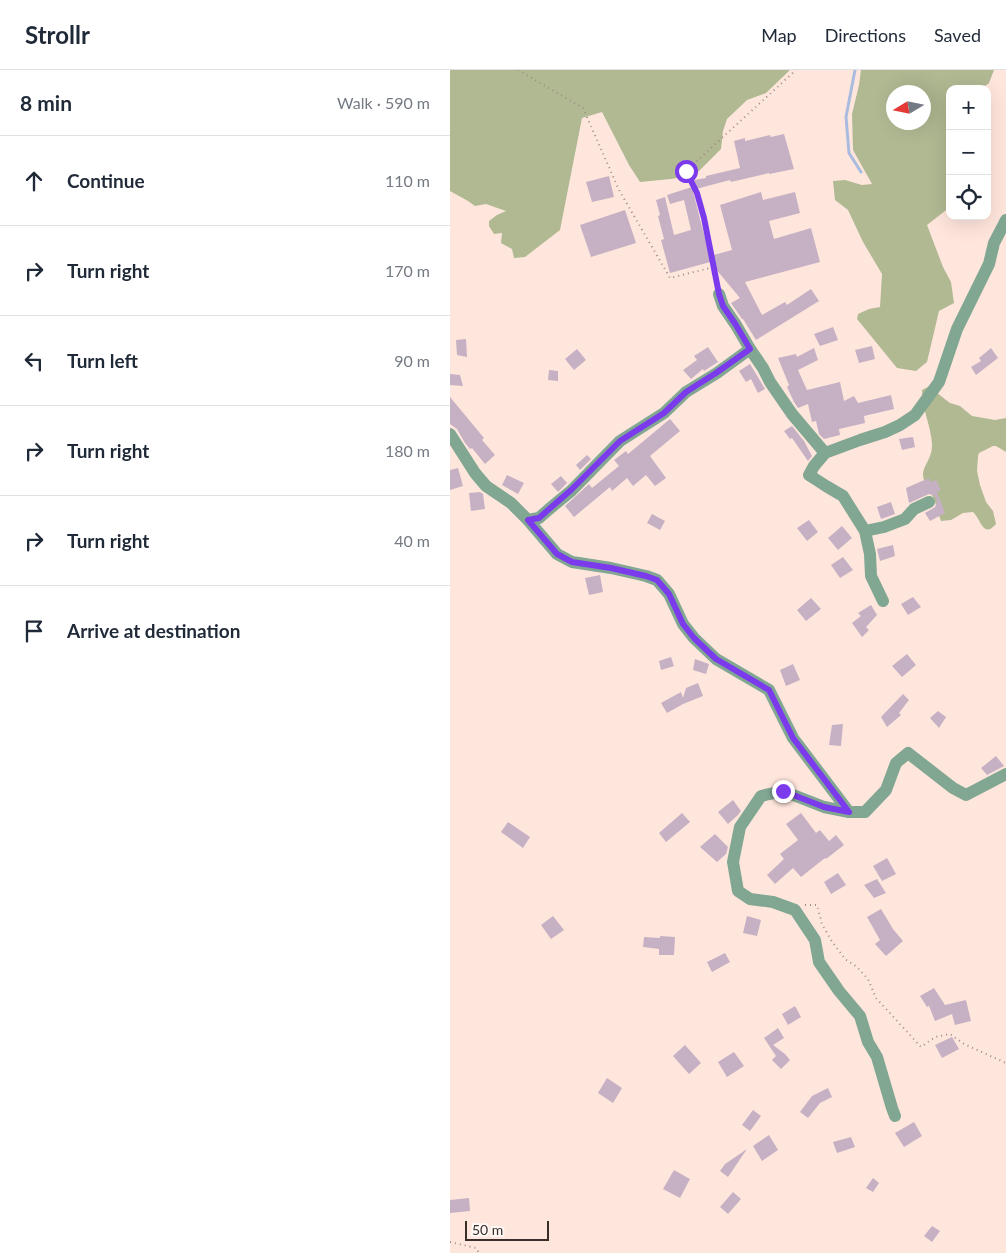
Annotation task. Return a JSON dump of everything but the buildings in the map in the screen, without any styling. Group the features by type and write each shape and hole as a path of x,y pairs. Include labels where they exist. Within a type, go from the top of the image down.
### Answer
{"street":[{"path":"883,601 871,576 870,554 865,531 843,496 809,475 825,453 885,432 916,415 939,382 957,329 988,264 994,244 1006,220"},
{"path":"719,294 723,306 770,382 792,414 825,453"},
{"path":"528,520 539,518 571,490 620,441 664,413 686,392 750,349"},
{"path":"450,434 475,473 486,486 510,503 528,520 557,554 572,562 611,568 657,580 669,594 683,624 694,638 716,659 769,690 793,738 849,812"},
{"path":"865,531 884,527 904,519 914,509 929,502"},
{"path":"895,1116 877,1057 868,1042 860,1016 819,962 815,940 795,910 773,902 750,899 738,891 733,862 740,827 761,796 783,791 824,807 849,812 865,812 886,790 896,763 908,753 966,795 1006,774"}],"path":[{"path":"518,70 582,108 619,190 670,278 714,267"},
{"path":"719,294 704,218 697,193 686,171 796,70"},
{"path":"795,910 804,905 818,905 822,924 831,940 845,958 868,979 876,998 921,1047 935,1037 950,1034 964,1044 1006,1063"},
{"path":"450,1242 476,1248 479,1253"}],"green space":[{"path":"450,70 790,70 766,93 747,100 727,119 723,131 721,149 695,175 640,182 629,165 602,112 582,118 560,230 525,257 514,258 512,249 501,243 502,233 494,234 489,226 489,221 506,211 486,204 475,206 450,191"},
{"path":"861,70 994,70 986,85 946,85 946,210 927,225 943,267 951,282 954,303 939,311 927,362 916,371 897,368 857,319 858,314 880,307 882,274 863,242 848,210 835,200 833,181 845,180 862,185 872,184 853,150 852,114"},
{"path":"928,387 950,403 960,406 972,416 995,420 1006,418 1006,452 993,446 979,453 978,456 977,471 980,485 986,502 993,511 996,524 992,528 985,529 973,512 963,513 951,520 941,521 934,499 923,478 923,471 932,449 922,397 922,390"}],"waterway":[{"path":"855,70 846,117 849,153 861,172"}],"route":[{"path":"686,171 697,193 704,218 723,306 750,349 686,392 664,413 620,441 571,490 539,518 528,520 557,554 572,562 611,568 657,580 669,594 683,624 694,638 716,659 769,690 793,738 849,812 824,807 783,791"}]}
